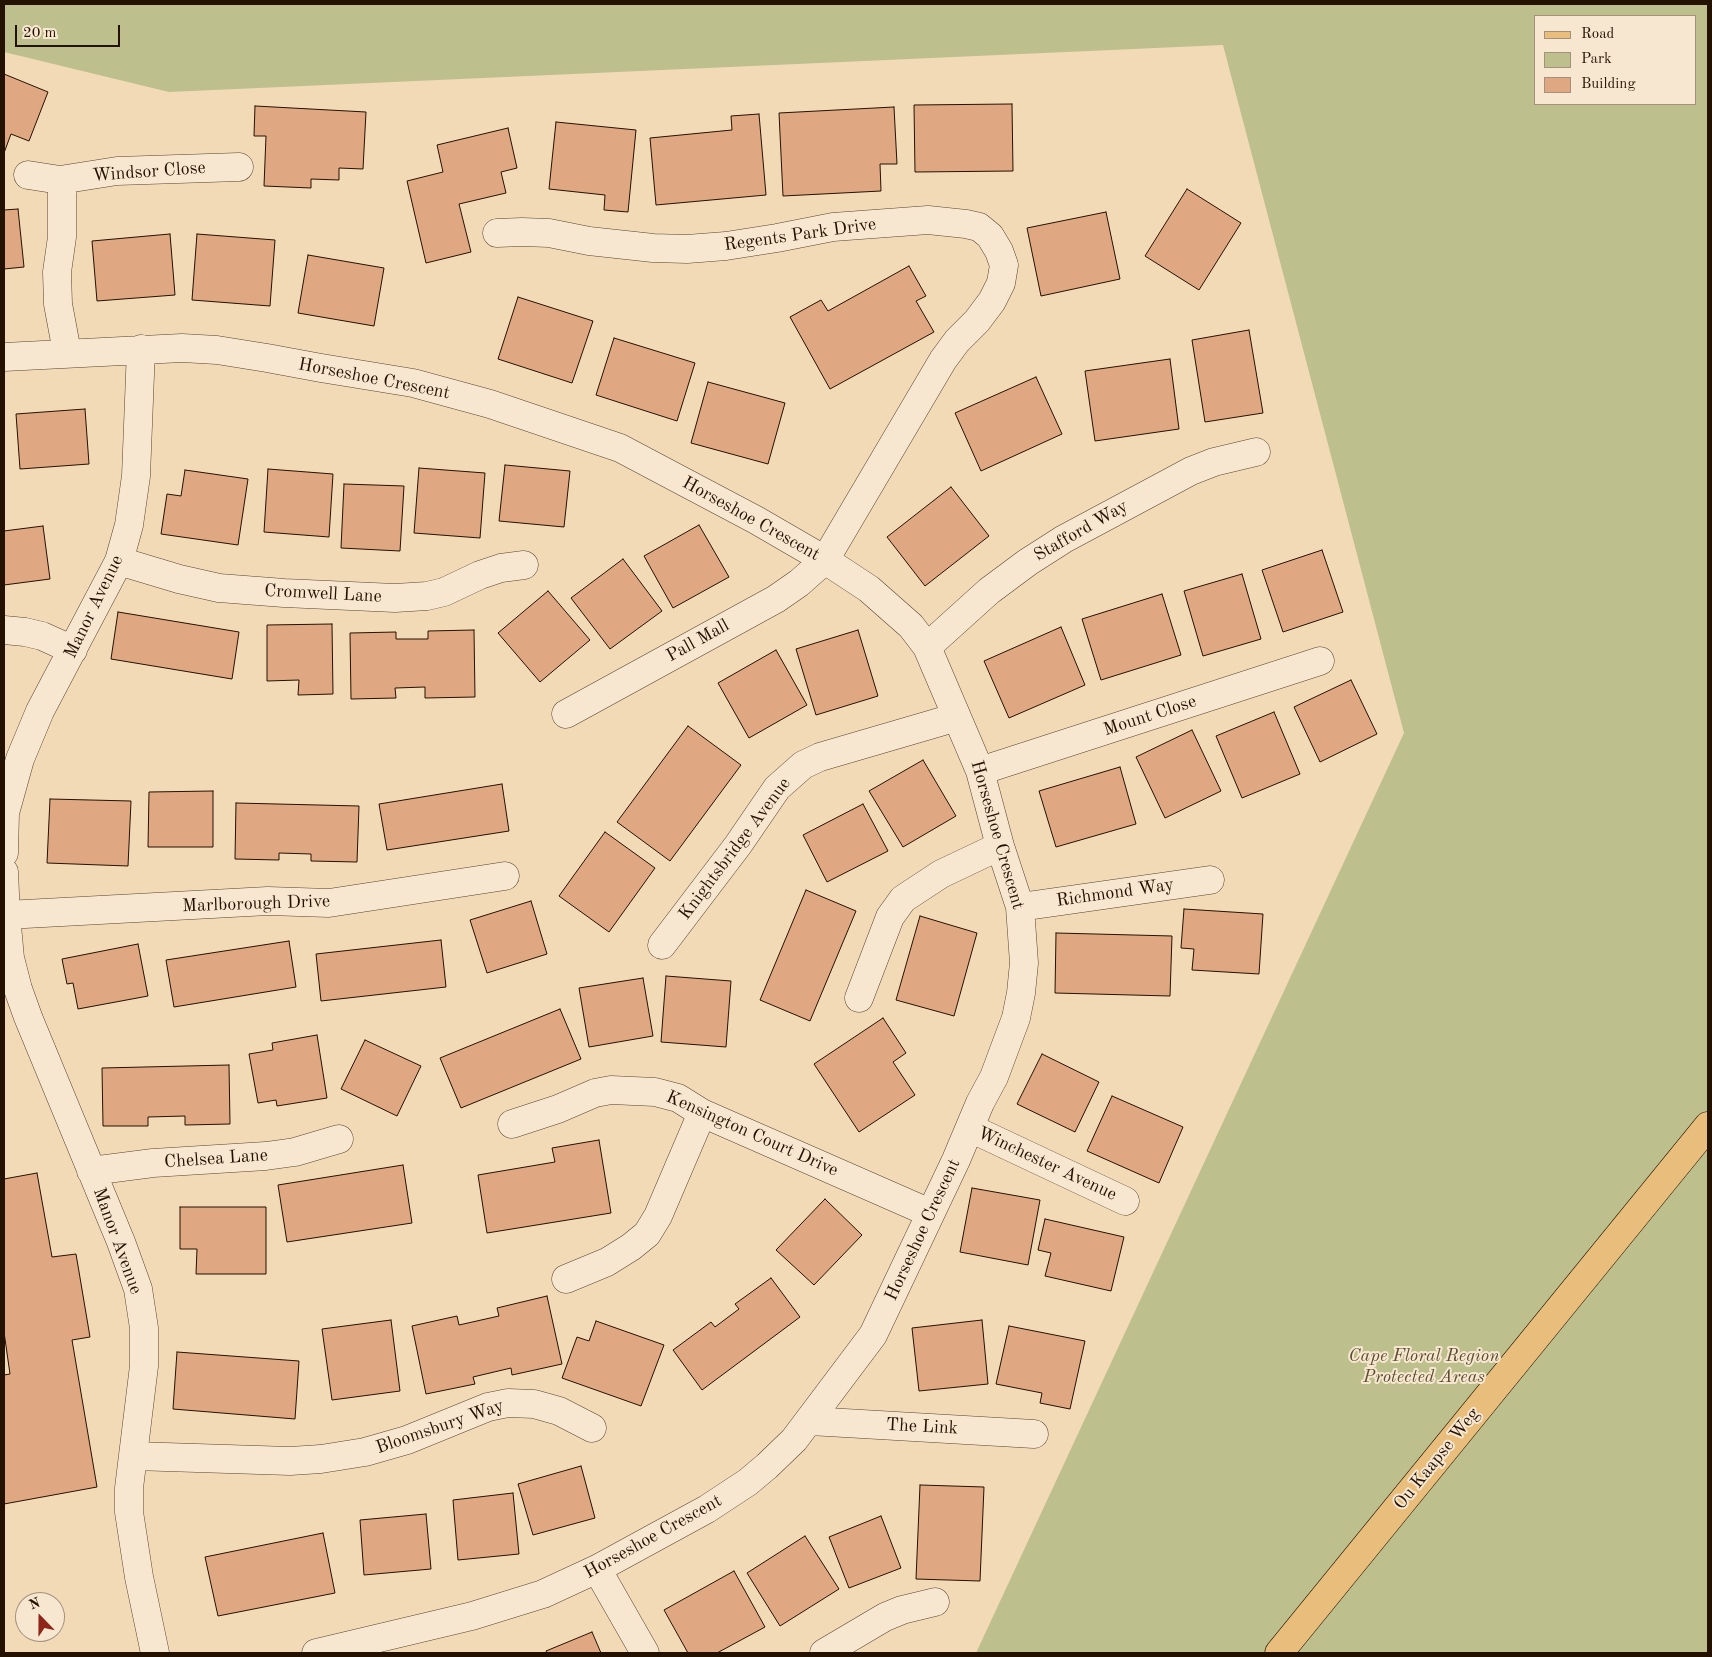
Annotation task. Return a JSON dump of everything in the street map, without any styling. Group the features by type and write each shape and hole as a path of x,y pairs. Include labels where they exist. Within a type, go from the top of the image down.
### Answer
{"main road":[{"name":"Ou Kaapse Weg","path":"1279,1653 1708,1126"}],"street":[{"name":"Windsor Close","path":"28,175 60,180 117,171 239,167"},
{"path":"60,180 62,191 62,237 57,272 57,296 68,352"},
{"name":"Regents Park Drive","path":"497,234 522,232 549,233 589,241 653,248 687,248 735,245 848,225 928,220 979,226 990,236 999,251 1004,265 1001,283 992,301 943,360 824,560"},
{"name":"Horseshoe Crescent","path":"4,357 141,349 182,348 217,350 413,383 490,404 620,448 756,520 869,589 911,626 927,648 980,771 1000,846 1020,907 1024,962 1016,1018 994,1077 980,1103 908,1263 873,1335 810,1421 774,1460 748,1482 707,1509 597,1570 534,1597 472,1616 323,1653"},
{"name":"Manor Avenue","path":"4,853 4,813 23,751 40,711 119,561 129,526 136,476 141,349"},
{"name":"Stafford Way","path":"927,648 989,591 1028,562 1064,539 1192,470 1214,462 1256,452"},
{"name":"Pall Mall","path":"566,714 776,599 799,583 824,560"},
{"name":"Cromwell Lane","path":"119,561 179,579 219,588 395,598 427,596 444,592 480,575 501,568 524,565"},
{"path":"4,630 42,636 73,650"},
{"name":"Mount Close","path":"980,771 1320,661"},
{"name":"Knightsbridge Avenue","path":"662,945 738,845 777,788 803,765 820,757 957,717"},
{"path":"859,998 890,917 903,899 941,874 1000,846"},
{"name":"Manor Avenue","path":"4,872 11,990 28,1017 121,1242 140,1299 144,1328 144,1366 129,1488 129,1512 139,1577 155,1653"},
{"name":"Marlborough Drive","path":"6,915 268,901 329,904 505,876"},
{"name":"Richmond Way","path":"1020,907 1210,880"},
{"name":"Kensington Court Drive","path":"512,1124 558,1109 595,1093 610,1090 655,1092 678,1098 702,1113 930,1213"},
{"path":"566,1279 607,1262 647,1234 658,1216 702,1113"},
{"name":"Winchester Avenue","path":"970,1128 1125,1201"},
{"name":"Chelsea Lane","path":"91,1171 153,1163 266,1156 295,1152 339,1139"},
{"name":"Bloomsbury Way","path":"134,1456 290,1461 321,1459 365,1452 408,1440 488,1407 508,1403 534,1404 559,1411 592,1428"},
{"name":"The Link","path":"810,1421 1034,1434"},
{"path":"597,1570 645,1653"},
{"path":"824,1653 885,1617 902,1610 935,1602"}],"green space":[{"name":"Cape Floral Region Protected Areas","path":"4,4 1708,4 1708,1653 976,1653 1404,733 1223,45 169,92 4,52"}],"building":[{"path":"4,74 48,92 29,141 11,134 4,153"},
{"path":"1012,104 1013,171 915,172 914,105"},
{"path":"255,106 366,112 363,169 339,168 339,180 311,179 311,188 264,186 266,136 254,136"},
{"path":"894,107 897,164 880,164 881,191 783,196 779,113"},
{"path":"759,114 766,195 656,205 650,138 732,130 731,116"},
{"path":"556,122 636,130 628,212 604,210 605,195 549,189"},
{"path":"508,128 517,168 501,172 506,193 459,204 471,252 426,263 407,181 443,172 437,145"},
{"path":"1187,189 1241,223 1199,290 1145,256"},
{"path":"18,209 24,267 4,269 4,210"},
{"path":"1106,212 1120,279 1041,296 1027,228"},
{"path":"170,234 175,295 97,301 92,241"},
{"path":"197,234 275,240 270,306 192,300"},
{"path":"308,255 384,268 374,326 298,313"},
{"path":"909,266 926,296 916,301 934,332 830,389 790,317 821,300 828,311"},
{"path":"518,297 593,321 572,383 498,359"},
{"path":"1249,330 1263,413 1205,422 1192,340"},
{"path":"614,338 695,363 677,421 596,395"},
{"path":"1170,359 1179,429 1095,441 1085,371"},
{"path":"1036,377 1062,434 981,471 955,413"},
{"path":"708,382 785,403 768,464 691,443"},
{"path":"85,409 89,464 20,469 16,414"},
{"path":"505,465 570,471 564,527 499,521"},
{"path":"419,468 485,473 480,538 414,533"},
{"path":"268,469 333,474 329,537 264,532"},
{"path":"185,470 248,479 238,545 161,534 167,494 181,496"},
{"path":"344,484 404,486 400,551 341,548"},
{"path":"951,487 989,536 925,586 887,537"},
{"path":"699,525 729,577 673,608 644,556"},
{"path":"43,526 50,579 4,585 4,531"},
{"path":"1322,550 1343,612 1283,632 1262,570"},
{"path":"623,559 662,611 610,649 571,598"},
{"path":"1242,574 1261,639 1203,656 1184,591"},
{"path":"548,591 590,640 540,682 498,633"},
{"path":"1162,594 1181,655 1101,680 1082,619"},
{"path":"118,612 239,632 232,679 111,659"},
{"path":"332,624 333,694 298,695 299,680 267,681 267,625"},
{"path":"1061,627 1085,685 1009,718 984,661"},
{"path":"474,630 475,697 425,698 425,687 395,688 396,698 351,699 350,633 396,632 396,639 428,639 428,631"},
{"path":"858,630 878,696 816,715 796,649"},
{"path":"776,650 807,705 749,738 718,683"},
{"path":"1351,680 1377,734 1320,762 1294,707"},
{"path":"1274,712 1300,774 1242,798 1216,736"},
{"path":"688,726 741,765 670,861 617,822"},
{"path":"1192,730 1221,791 1165,818 1136,757"},
{"path":"923,760 956,816 903,847 869,791"},
{"path":"1120,767 1136,824 1056,847 1039,791"},
{"path":"502,784 509,831 387,850 379,804"},
{"path":"213,791 213,847 148,847 149,792"},
{"path":"50,799 131,801 128,866 47,863"},
{"path":"236,803 359,806 357,862 311,861 311,854 279,853 279,860 235,859"},
{"path":"863,804 888,851 827,882 803,835"},
{"path":"605,832 655,868 609,932 559,896"},
{"path":"806,890 856,911 810,1021 760,1000"},
{"path":"531,901 547,954 487,973 470,920"},
{"path":"1184,909 1263,914 1259,974 1192,970 1194,949 1181,948"},
{"path":"920,916 977,933 954,1016 896,1000"},
{"path":"1056,933 1172,936 1170,996 1055,993"},
{"path":"441,940 446,987 321,1001 316,954"},
{"path":"289,941 296,987 174,1007 166,960"},
{"path":"138,944 148,996 78,1009 73,983 67,984 62,959"},
{"path":"666,976 731,981 726,1047 661,1042"},
{"path":"643,978 653,1036 589,1047 579,988"},
{"path":"560,1009 581,1059 461,1108 440,1058"},
{"path":"883,1018 906,1053 893,1062 915,1095 859,1132 814,1064"},
{"path":"317,1035 327,1098 277,1106 276,1100 258,1103 249,1054 273,1050 272,1043"},
{"path":"365,1040 421,1066 397,1116 341,1089"},
{"path":"1042,1054 1099,1082 1075,1132 1017,1104"},
{"path":"229,1065 230,1124 185,1125 185,1116 148,1117 148,1126 103,1126 102,1068"},
{"path":"1112,1096 1183,1127 1159,1183 1087,1151"},
{"path":"599,1140 611,1213 487,1233 478,1175 555,1162 552,1148"},
{"path":"403,1165 412,1223 287,1242 278,1185"},
{"path":"37,1173 52,1257 76,1254 90,1337 72,1340 97,1487 4,1504 4,1375 10,1374 4,1332 4,1179"},
{"path":"972,1188 1040,1200 1028,1265 960,1252"},
{"path":"825,1199 862,1235 814,1285 776,1250"},
{"path":"180,1207 266,1207 266,1274 196,1274 197,1249 180,1249"},
{"path":"1045,1219 1124,1237 1111,1291 1045,1276 1051,1253 1038,1250"},
{"path":"771,1278 800,1317 702,1390 673,1350 711,1322 715,1327 739,1309 735,1304"},
{"path":"547,1296 562,1364 512,1375 511,1368 473,1377 475,1384 426,1394 412,1326 457,1316 459,1325 499,1316 497,1308"},
{"path":"391,1320 400,1391 332,1400 322,1329"},
{"path":"982,1320 988,1384 919,1391 912,1328"},
{"path":"596,1321 664,1345 641,1406 562,1378 577,1337 589,1341"},
{"path":"1009,1326 1085,1341 1070,1409 1040,1403 1042,1393 996,1384"},
{"path":"177,1352 299,1361 295,1419 173,1409"},
{"path":"581,1466 595,1518 533,1535 518,1484"},
{"path":"920,1485 984,1487 980,1581 916,1579"},
{"path":"513,1493 519,1554 458,1560 453,1500"},
{"path":"426,1514 431,1569 364,1575 360,1520"},
{"path":"881,1516 901,1568 849,1588 829,1537"},
{"path":"323,1533 335,1593 218,1616 205,1557"},
{"path":"805,1536 839,1589 780,1626 747,1573"},
{"path":"734,1571 765,1627 717,1653 688,1653 664,1610"},
{"path":"592,1632 601,1653 547,1653 546,1651"}]}
